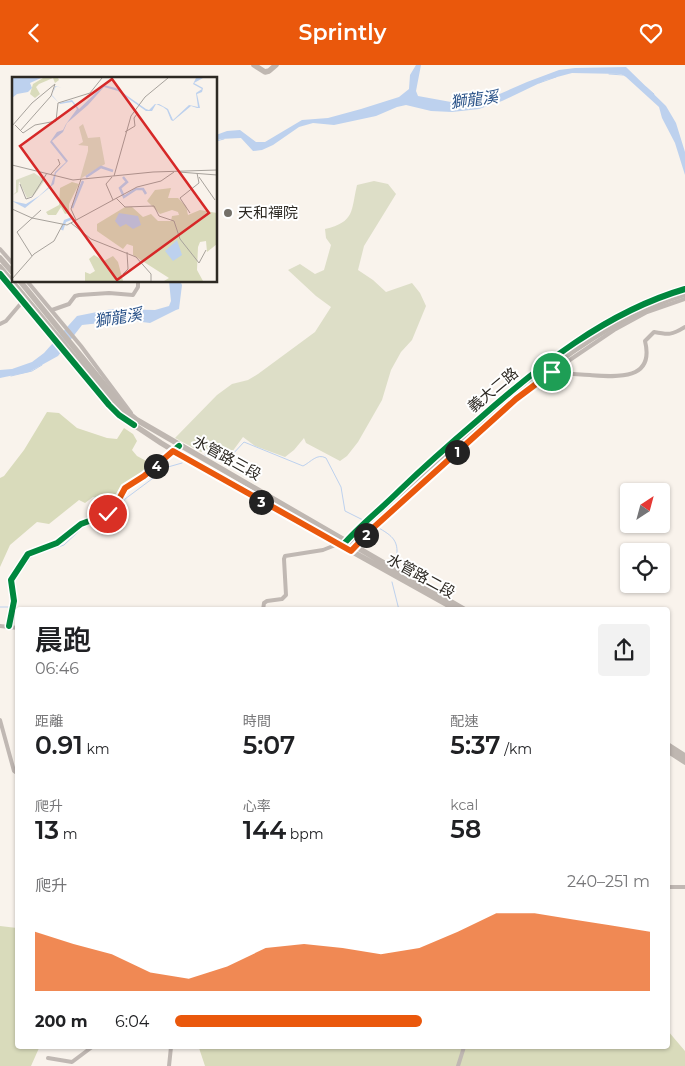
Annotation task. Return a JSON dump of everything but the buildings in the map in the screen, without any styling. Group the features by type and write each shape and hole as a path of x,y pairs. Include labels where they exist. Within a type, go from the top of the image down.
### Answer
{"main road":[{"path":"254,65 265,72 276,65"},
{"path":"0,258 12,272"},
{"path":"0,267 12,279"},
{"path":"16,283 32,299"},
{"path":"21,283 76,353"},
{"name":"義大二路","path":"347,546 513,396 548,369 644,308 685,294"},
{"name":"水管路三段","path":"76,353 133,417 347,546"},
{"name":"水管路三段","path":"76,353 119,411 134,425 173,451 459,607"},
{"name":"水管路二段","path":"347,546 452,607"},
{"path":"670,747 685,761"},
{"path":"670,752 685,761"}],"street":[{"path":"0,249 12,263"},
{"path":"0,274 32,299 52,310 69,305 74,296 79,295 109,293 133,295 138,287 138,283"},
{"path":"28,283 32,299 76,353"},
{"name":"義大二路","path":"674,297 685,289"},
{"name":"義大二路","path":"674,297 685,299"},
{"path":"0,324 32,299"},
{"path":"51,323 52,310"},
{"path":"548,369 620,377 633,374 645,362 648,354 645,341 654,332 667,335 685,327"},
{"path":"9,626 14,601 11,580 28,554 57,543 81,524 112,512 125,488 144,476 179,446"},
{"path":"263,607 264,603 267,601 282,599 286,595 285,556 347,546"},
{"path":"0,625 15,627"},
{"path":"0,720 15,772"},
{"path":"670,887 685,887"},
{"path":"48,1058 72,1062 89,1049"},
{"path":"169,1066 171,1049"},
{"path":"458,1066 463,1049"}],"green space":[{"path":"374,181 388,184 396,194 364,246 358,270 386,292 412,283 420,293 426,306 412,340 401,352 391,370 382,400 358,442 347,456 340,461 306,443 304,438 285,457 255,446 243,437 232,452 218,447 201,452 175,438 217,395 232,384 248,380 258,374 315,332 331,307 288,270 300,264 315,274 324,270 331,245 326,238 325,229 342,223 347,219 352,209 357,185"},
{"path":"47,412 59,413 77,428 107,438 117,439 124,428 133,434 137,441 132,450 137,456 150,463 143,474 125,485 119,494 101,498 93,497 85,503 79,500 49,524 37,522 10,545 0,567 0,478 4,476 24,450"},
{"path":"0,926 15,928 15,1049 39,1049 31,1066 0,1066"},
{"path":"670,1033 685,1051 685,1066 205,1066 199,1049 670,1049"}],"water":[{"name":"獅龍溪","path":"416,65 421,65 416,91 418,96 451,102 479,100 495,96 559,70 626,67 666,106 676,123 685,152 685,175 675,143 662,118 659,107 621,74 572,73 546,80 502,101 479,109 452,112 431,111 406,105 376,116 334,125 313,123 299,127 273,145 262,150 253,151 241,138 218,140 218,134 240,130 256,142 265,142 302,120 328,118 399,97 409,89 410,75"},
{"name":"獅龍溪","path":"169,283 181,283 179,309 150,323 127,320 82,325 58,356 29,372 0,378 0,370 12,369 32,362 44,353 77,316 112,309 155,310 169,306 171,301"}],"waterway":[{"name":"獅龍溪","path":"609,74 623,75"},
{"name":"獅龍溪","path":"539,83 556,77"},
{"name":"獅龍溪","path":"646,87 654,94"},
{"name":"獅龍溪","path":"218,140 224,139"},
{"name":"獅龍溪","path":"11,376 32,371 42,365"},
{"path":"205,455 216,452 231,456 244,442 303,466 317,457 326,458 341,487 345,511 363,520"},
{"path":"13,582 32,556 64,545 89,524 109,520 125,499 168,467 182,463"},
{"path":"377,527 394,540 397,549 396,561"},
{"path":"392,582 398,607"},
{"path":"14,591 17,602 15,604"},
{"path":"0,607 9,607"}],"cycle path":[{"path":"0,274 109,405 119,415 134,425"},
{"path":"342,546 438,455 549,361 601,326 656,299 685,289"},
{"path":"9,626 14,601 11,580 28,554 57,543 81,524 112,512 125,488 144,476 179,446"}],"place":[{"name":"天和禪院","path":"228,213"}],"route":[{"path":"108,514 112,512 125,488 144,476 173,451 257,500 351,551 373,528 516,399 552,372"}]}
